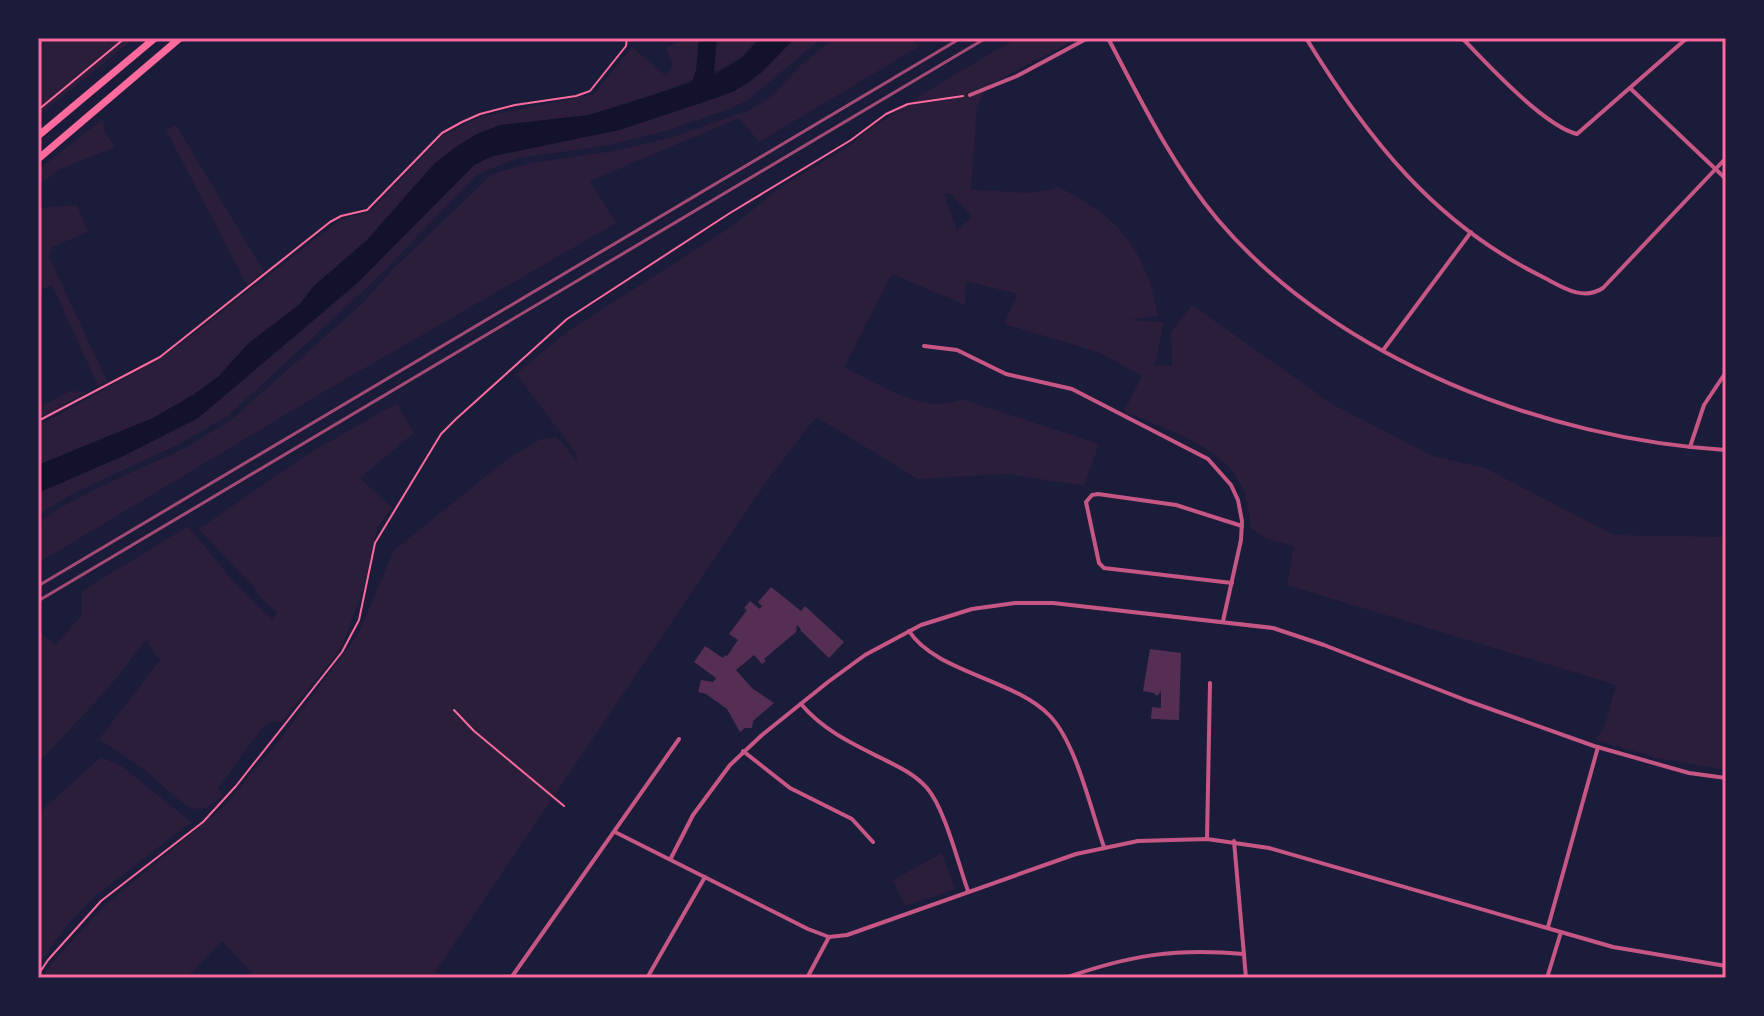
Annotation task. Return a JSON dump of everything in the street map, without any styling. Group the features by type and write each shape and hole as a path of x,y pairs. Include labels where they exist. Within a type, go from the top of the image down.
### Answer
{"highway":[{"path":"38,136 155,38"},
{"path":"38,159 180,38"}],"street":[{"path":"970,95 1017,76 1088,38"},
{"path":"1108,38 1160,138 1189,182 1229,232 1299,296 1383,349 1454,385 1542,417 1606,434 1726,450"},
{"path":"1306,38 1346,102 1381,147 1424,193 1471,232 1535,273 1573,292 1590,294 1603,288 1726,158"},
{"path":"1462,38 1514,89 1572,133 1579,133 1687,38"},
{"path":"1631,89 1726,179"},
{"path":"1383,349 1471,232"},
{"path":"924,346 957,350 1006,374 1072,389 1201,454 1231,485 1238,500 1242,526 1223,621"},
{"path":"1690,447 1704,405 1726,372"},
{"path":"1232,583 1104,568 1099,563 1086,502 1092,495 1098,494 1166,503 1242,526"},
{"path":"671,858 705,797 743,751 865,655 908,631 959,612 1026,602 1257,625 1296,635 1598,747 1689,773 1726,778"},
{"path":"908,631 922,648 1030,700 1050,715 1070,748 1104,847"},
{"path":"1207,839 1210,683"},
{"path":"801,704 817,722 833,733 900,768 928,789 938,807 968,891"},
{"path":"511,978 679,739"},
{"path":"1548,927 1598,747"},
{"path":"743,751 790,788 852,819 873,842"},
{"path":"615,832 829,937 847,935 1041,864 1104,847 1149,840 1207,839 1269,848 1628,950 1726,966"},
{"path":"1234,841 1246,978"},
{"path":"647,978 705,877"},
{"path":"1547,978 1561,932"},
{"path":"807,978 829,937"},
{"path":"1065,978 1146,955 1192,950 1244,954"}],"path":[{"path":"38,110 125,38"},
{"path":"38,421 160,357 330,222 367,210 442,133 480,114 590,91 626,46 627,38"},
{"path":"38,975 101,901 203,822 236,786 342,652 359,620 375,543 441,434 456,419 567,319 730,213 851,140 886,114 908,104 970,95"},
{"path":"454,710 474,731 564,806"}],"shaded area":[{"path":"38,38 135,38 38,116"},
{"path":"685,38 759,38 742,56 721,69 635,102 589,115 501,125 477,134 435,163 367,240 314,286 300,304 249,343 218,377 153,418 38,465 38,426 163,357 341,219 372,209 442,136 479,117 594,94 632,47 666,76 673,67 666,48"},
{"path":"761,38 795,38 762,72 733,92 619,130 493,156 474,165 358,282 198,418 123,456 38,493 38,465 153,418 218,377 249,343 300,304 314,286 367,240 435,163 456,147 477,134 501,125 589,115 694,82 742,58"},
{"path":"795,38 822,38 748,100 727,110 666,131 605,146 518,158 478,174 376,279 228,416 177,445 74,493 38,515 39,492 123,456 198,418 358,283 474,165 493,156 619,130 705,102 748,84"},
{"path":"834,38 908,38 920,46 759,142 739,118 590,181 616,223 320,394 38,563 38,524 56,510 183,449 231,420 364,302 393,269 492,174 531,163 613,151 670,138 750,110 769,98 801,65"},
{"path":"1017,38 1078,38 990,85 977,106 971,190 1026,193 1058,187 1098,210 1113,223 1137,254 1146,272 1158,316 1129,320 1164,322 1155,365 1172,366 1171,332 1192,305 1334,405 1433,456 1485,468 1614,535 1726,537 1725,770 1657,758 1596,740 1605,725 1616,685 1287,585 1294,546 1265,538 1251,528 1244,491 1236,475 1224,462 1175,432 1124,411 1142,376 1098,352 1004,324 1017,294 965,281 965,305 892,274 844,367 917,401 947,403 962,399 1099,444 1084,486 1008,474 918,479 816,417 767,481 431,978 257,978 222,941 186,978 42,978 103,907 222,808 276,745 358,634 394,550 510,457 541,439 557,437 577,461 576,453 516,374 568,331 734,225 779,188 852,144 929,90","holes":["944,194 951,194 972,217 957,230"]},
{"path":"103,119 105,133 115,147 60,169 38,186 38,170"},
{"path":"176,125 264,272 247,285 166,130"},
{"path":"77,205 88,232 52,247 49,257 107,381 98,386 52,285 38,291 38,208"},
{"path":"70,391 86,392 38,419 38,408"},
{"path":"397,403 414,433 360,478 392,508 377,528 365,584 346,636 338,653 281,723 272,721 262,728 218,788 223,794 218,800 205,808 191,807 99,739 160,660 146,640 106,691 38,763 38,629 55,645 82,615 82,591 188,526 234,582 272,619 277,613 199,529 306,455"},
{"path":"101,757 123,767 191,822 94,897 69,923 38,965 38,814"},
{"path":"942,853 955,889 905,906 893,880"}],"building":[{"path":"771,587 801,611 805,606 844,642 829,658 797,625 796,632 762,664 754,655 736,670 752,688 774,703 753,721 752,728 740,732 727,709 698,692 701,680 713,682 716,678 694,662 705,646 723,658 727,656 738,640 729,634 747,610 744,608 750,601 760,609 762,606 758,602"},
{"path":"1150,649 1181,653 1179,720 1151,719 1152,707 1161,708 1161,691 1157,696 1143,691"}],"waterway":[{"path":"697,95 705,71 708,38"}],"railway":[{"path":"38,586 961,38"},
{"path":"38,601 986,38"}]}
